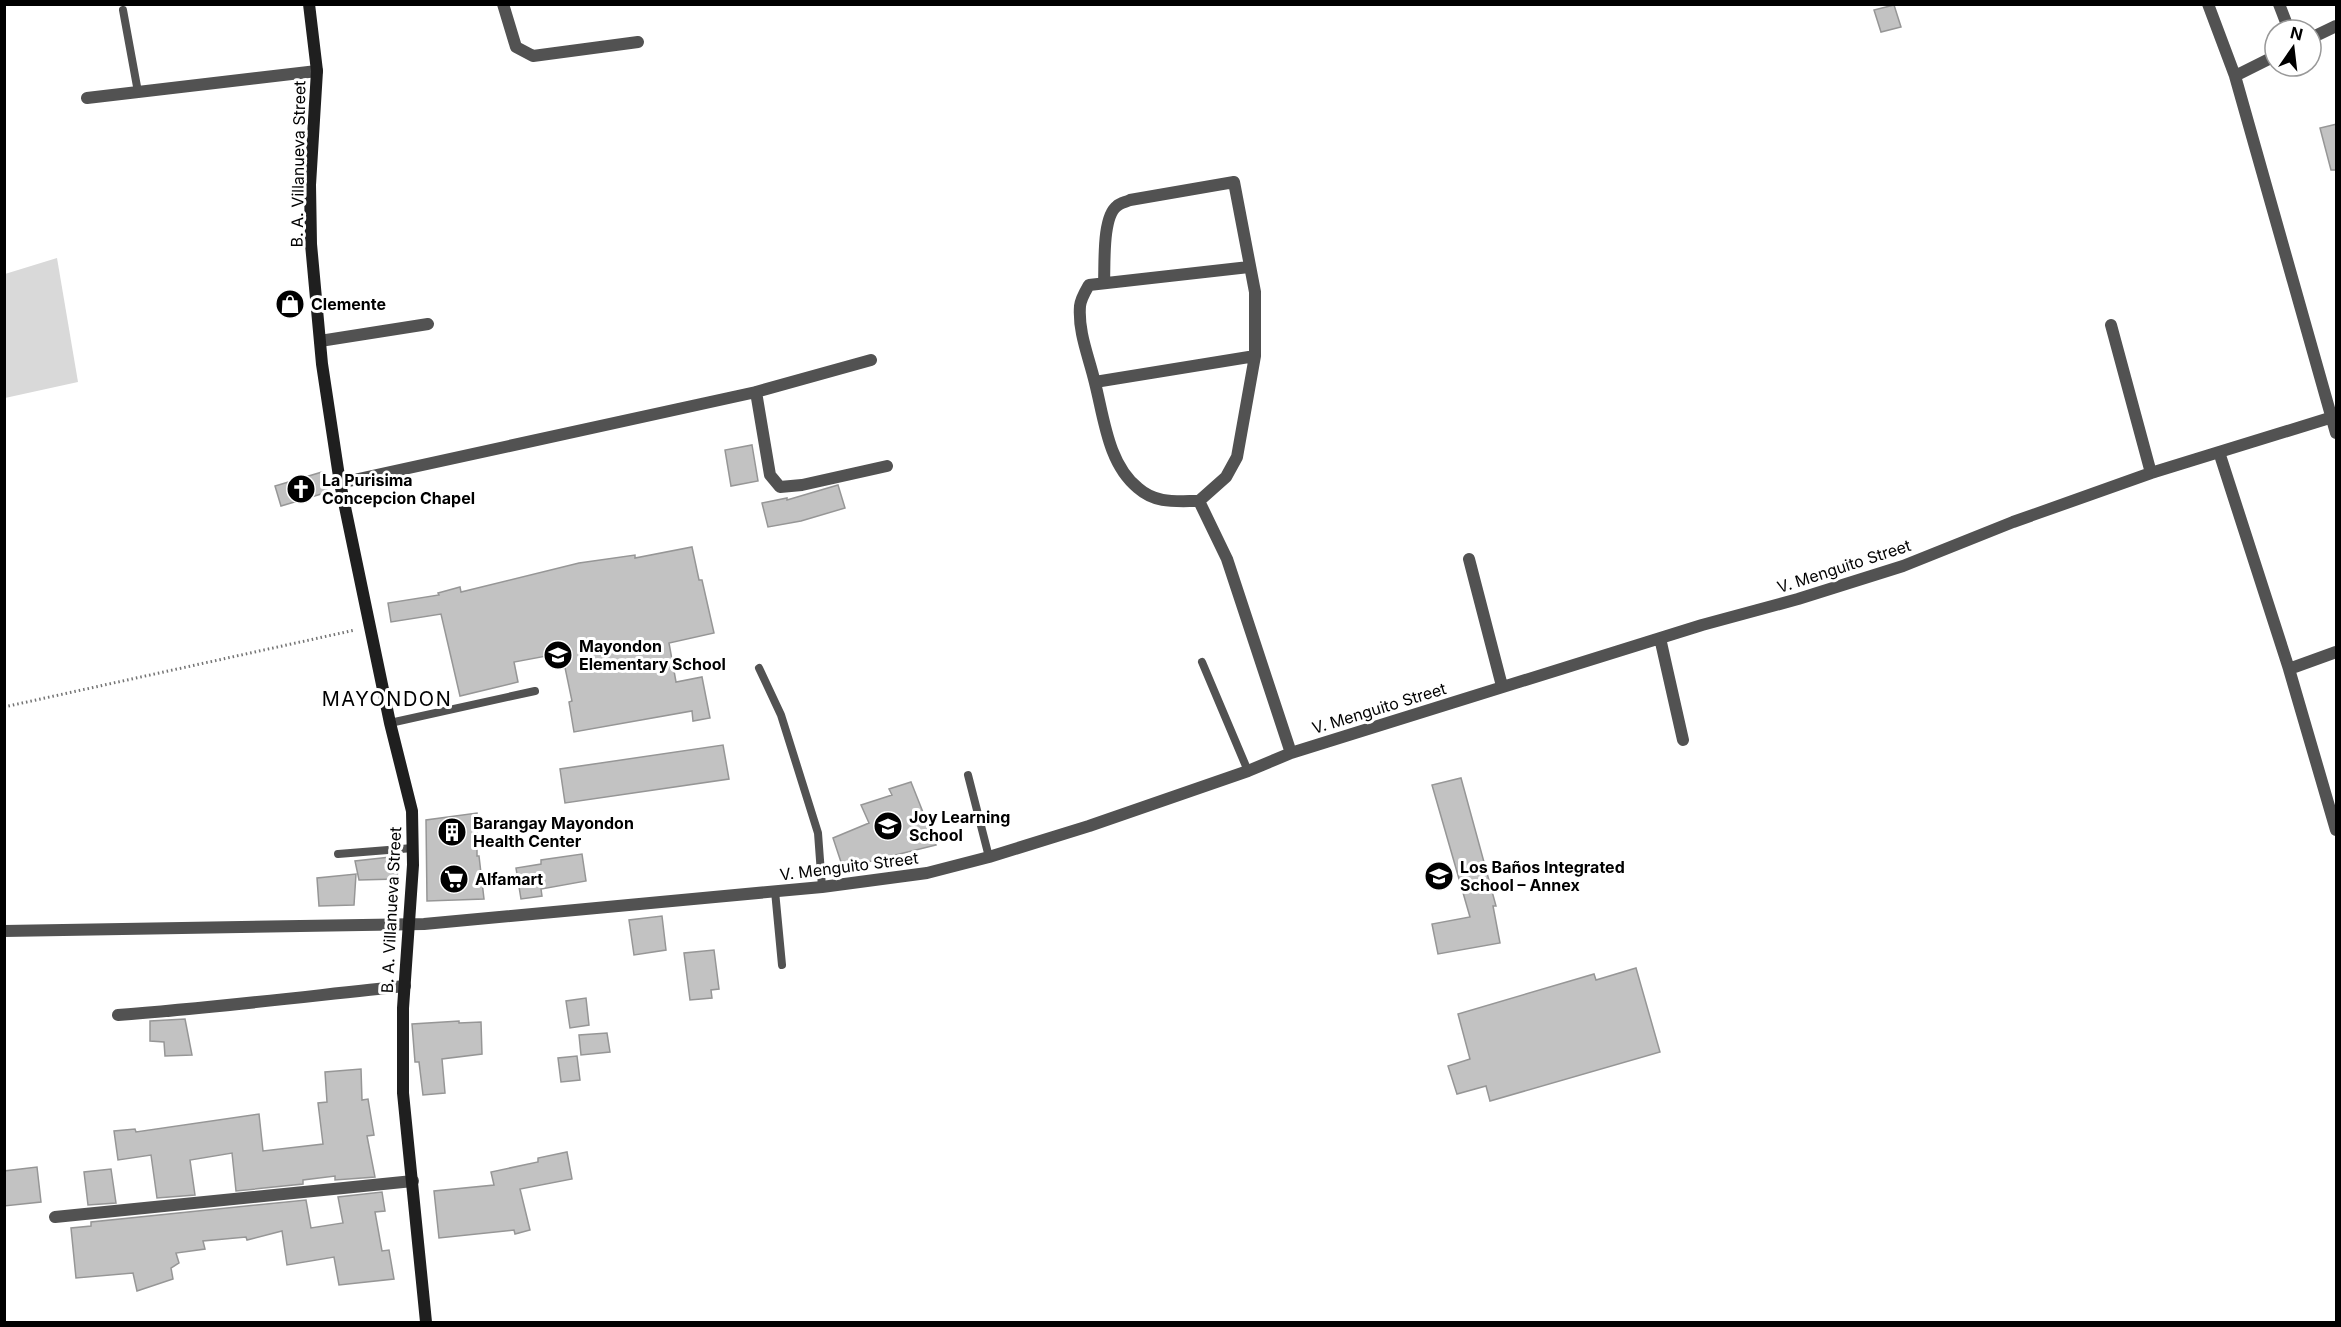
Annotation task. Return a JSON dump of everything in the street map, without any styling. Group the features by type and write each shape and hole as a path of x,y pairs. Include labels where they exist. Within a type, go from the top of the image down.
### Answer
{"street":[{"name":"B. A. Villanueva Street","path":"309,4 317,71 310,185 310,232 320,341 340,483 390,723 412,811 410,924 403,1008 403,1093 426,1323"},
{"path":"503,4 516,47 533,56 638,42"},
{"path":"2208,4 2235,76 2337,434"},
{"path":"2323,32 2337,26"},
{"path":"2235,76 2263,62"},
{"path":"87,98 317,71"},
{"path":"1104,282 1109,215 1116,206 1130,200 1234,182 1255,292 1255,356 1237,457 1226,477 1199,501 1156,500 1138,489 1118,461 1106,432 1082,336 1080,306 1089,285 1249,267"},
{"path":"320,341 428,324"},
{"path":"2111,325 2151,473"},
{"path":"1095,382 1255,356"},
{"path":"340,483 756,392 871,360"},
{"path":"756,392 770,475 775,484 780,487 802,485 887,466"},
{"name":"V. Menguito Street","path":"4,931 410,924 822,887 927,873 989,857 1248,771 1291,753 1502,686 1702,624 1798,599 1903,566 2013,522 2151,473 2334,417"},
{"path":"2219,452 2289,669 2337,830"},
{"path":"1199,501 1227,559 1291,753"},
{"path":"1468,559 1502,686"},
{"path":"1660,638 1683,740"},
{"path":"2289,669 2337,652"},
{"path":"118,1015 199,1009 272,999 405,986"},
{"path":"55,1217 413,1181"}],"lane":[{"path":"123,10 138,92"},
{"path":"1202,662 1248,771"},
{"path":"759,668 781,715 818,833 822,887"},
{"path":"390,723 535,691"},
{"path":"968,776 989,857"},
{"path":"338,854 413,848"},
{"path":"775,891 782,965"}],"path":[{"path":"4,707 371,626"}],"shaded area":[{"path":"57,258 78,382 5,398 5,274"}],"building":[{"path":"1894,5 1901,27 1881,32 1874,10"},
{"path":"2337,124 2337,170 2331,170 2320,128"},
{"path":"752,445 758,481 731,486 725,450"},
{"name":"La Purisima Concepcion Chapel","path":"322,472 328,492 281,506 275,486"},
{"path":"838,485 845,508 801,521 768,527 762,503 787,498 787,500"},
{"path":"692,547 714,633 669,643 676,682 702,677 710,718 693,721 692,711 574,732 569,702 572,701 562,653 514,662 518,682 460,696 441,614 391,622 388,603 439,595 438,593 460,587 461,592 579,563 635,555 635,558"},
{"path":"723,745 729,779 565,803 560,769"},
{"path":"1461,778 1496,906 1493,906 1500,943 1438,954 1432,924 1470,917 1432,785"},
{"name":"Joy Learning School","path":"911,782 936,845 843,868 833,838 869,823 861,805 892,795 889,789"},
{"path":"477,813 477,856 479,856 484,899 427,901 426,820"},
{"path":"582,854 586,881 541,889 542,896 521,899 516,868 541,864 541,860"},
{"path":"399,856 397,879 359,880 355,861"},
{"path":"356,874 354,905 319,906 317,878"},
{"path":"662,916 666,950 634,955 629,920"},
{"path":"714,950 719,989 711,990 712,998 690,1000 684,953"},
{"path":"1636,968 1660,1052 1490,1101 1486,1086 1457,1094 1448,1066 1470,1059 1458,1014 1594,974 1596,980"},
{"path":"586,998 589,1025 570,1028 566,1001"},
{"path":"185,1019 192,1055 165,1056 164,1042 150,1041 150,1021"},
{"path":"459,1021 459,1023 481,1022 482,1054 442,1059 445,1093 423,1095 419,1062 415,1062 412,1024"},
{"path":"607,1033 610,1052 581,1055 579,1035"},
{"path":"577,1056 580,1080 561,1082 558,1058"},
{"path":"361,1069 362,1100 368,1099 374,1135 367,1136 375,1177 335,1180 335,1176 303,1180 303,1184 236,1191 232,1153 190,1160 195,1195 157,1198 151,1155 118,1160 114,1131 135,1129 136,1132 259,1114 263,1151 323,1144 318,1103 327,1102 325,1072"},
{"path":"567,1152 572,1179 520,1189 530,1230 515,1234 514,1230 439,1238 434,1191 494,1185 491,1172 538,1162 538,1158"},
{"path":"37,1167 41,1202 4,1206 4,1171"},
{"path":"111,1169 116,1203 88,1205 84,1172"},
{"path":"382,1192 385,1211 375,1212 382,1251 389,1250 394,1279 339,1285 334,1257 287,1265 282,1231 247,1240 246,1237 203,1241 205,1249 176,1253 179,1263 171,1268 173,1279 137,1291 133,1273 76,1278 71,1228 91,1226 91,1222 306,1200 311,1228 343,1223 338,1197"}],"place":[{"name":"Clemente","path":"290,304"},
{"name":"La Purisima Concepcion Chapel","path":"301,489"},
{"name":"Mayondon Elementary School","path":"558,655"},
{"name":"Joy Learning School","path":"888,826"},
{"name":"Barangay Mayondon Health Center","path":"452,832"},
{"name":"Los Baños Integrated School – Annex","path":"1439,876"},
{"name":"Alfamart","path":"454,879"}],"district":[{"name":"MAYONDON","path":"387,699"}]}
